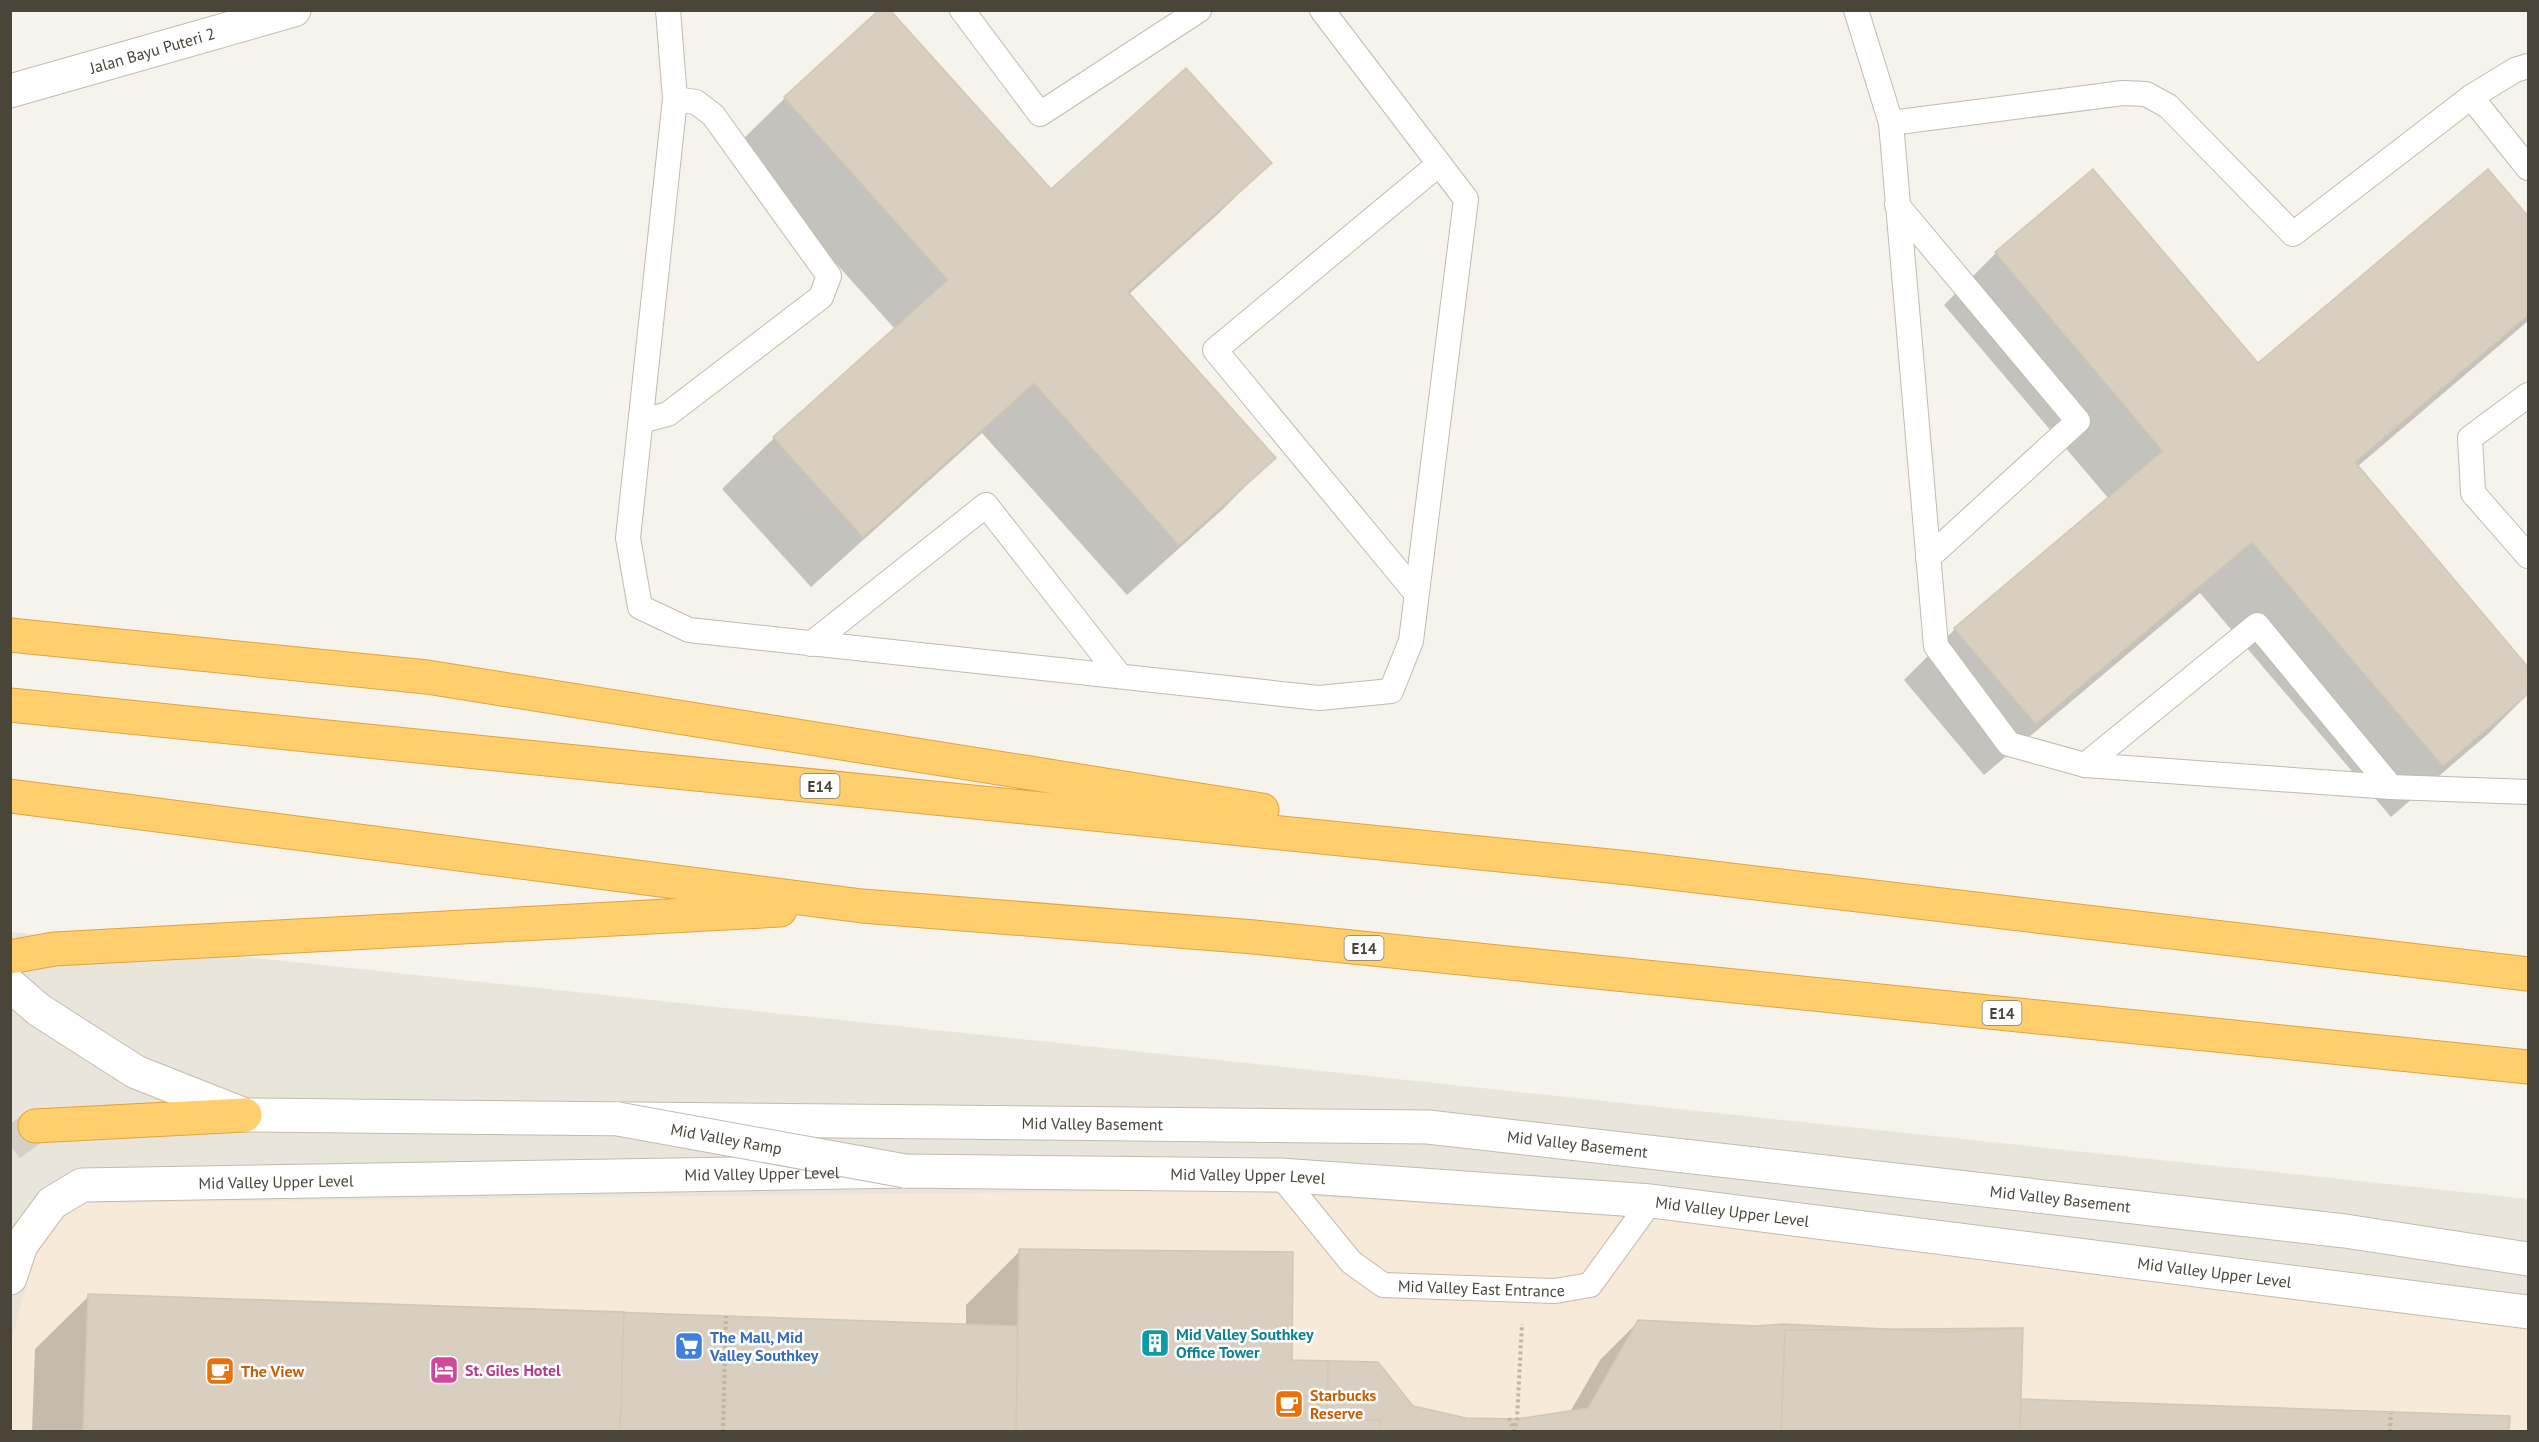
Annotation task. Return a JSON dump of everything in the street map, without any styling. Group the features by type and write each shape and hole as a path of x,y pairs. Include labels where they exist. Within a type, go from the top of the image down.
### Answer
{"highway":[{"path":"10,635 427,677 1629,868"},
{"name":"E14","path":"10,705 1629,868 2529,974"},
{"name":"E14","path":"10,796 862,906 1254,937 2529,1067"},
{"path":"10,957 54,949 862,906"},
{"path":"35,1126 245,1115"}],"street":[{"name":"Jalan Bayu Puteri 2","path":"10,91 294,10"},
{"path":"10,985 39,1010 136,1072 245,1115 618,1119"},
{"name":"Mid Valley Ramp","path":"618,1119 905,1171"},
{"name":"Mid Valley Basement","path":"618,1119 1428,1127 2345,1231 2529,1259"},
{"name":"Mid Valley Upper Level","path":"10,1278 21,1245 52,1203 82,1185 905,1171 1280,1175 1651,1201 2529,1312"}],"lane":[{"path":"668,10 675,99 628,538 640,607 689,630 1319,698 1391,691 1412,641 1416,593 1467,199 1322,10"},
{"path":"962,10 1040,114 1199,10"},
{"path":"1856,10 1891,123 1936,646 2009,744 2085,765 2391,787 2529,792"},
{"path":"1891,123 2123,93 2146,94 2168,106 2293,234 2471,97 2515,70 2529,66"},
{"path":"2471,97 2529,168"},
{"path":"641,421 668,414 821,297 829,276 713,115 696,102 675,99"},
{"path":"1416,593 1215,350 1439,164"},
{"path":"1897,205 2078,421 1928,558"},
{"path":"2529,395 2470,438 2473,493 2529,556"},
{"path":"811,644 986,505 1120,676"},
{"path":"2085,765 2257,625 2391,787"},
{"name":"Mid Valley East Entrance","path":"1280,1175 1351,1262 1383,1285 1555,1291 1590,1285 1651,1201"}],"path":[{"path":"1514,1431 1517,1419 1524,1290"},
{"path":"723,1431 726,1316"},
{"path":"2390,1431 2391,1413"},
{"path":"1509,1418 1514,1431"}],"shaded area":[{"path":"11,932 2528,1199 2528,1431 11,1432"},
{"path":"1222,1190 1671,1220 2528,1328 2528,1432 11,1432 12,1338 34,1256 61,1216 84,1203"}],"building":[{"path":"879,10 890,10 1051,189 1186,68 1272,163 1128,292 1276,458 1179,545 1034,383 863,537 773,437 948,280 784,97"},
{"path":"2093,169 2258,363 2488,169 2528,216 2528,315 2355,462 2528,667 2528,694 2443,766 2252,542 2036,724 1954,628 2163,451 1995,252"},
{"name":"The Mall, Mid Valley Southkey","path":"1019,1249 1293,1252 1292,1360 1378,1362 1413,1406 1466,1418 1517,1419 1588,1408 1638,1320 1948,1332 2023,1328 2021,1399 2510,1416 2509,1432 83,1432 88,1294 1018,1326"},
{"name":"Mid Valley Southkey Office Tower","path":"1019,1249 1293,1252 1292,1360 1328,1361 1327,1420 1380,1420 1380,1432 1016,1432"},
{"path":"88,1294 624,1312 620,1432 83,1432"},
{"path":"2023,1328 2020,1432 1781,1432 1785,1330"}],"tunnel":[{"path":"10,1145 35,1126"}],"place":[{"name":"Mid Valley Southkey Office Tower","path":"1155,1343"},
{"name":"The Mall, Mid Valley Southkey","path":"689,1346"},
{"name":"St. Giles Hotel","path":"444,1370"},
{"name":"The View","path":"220,1371"},
{"name":"Starbucks Reserve","path":"1289,1404"}]}
